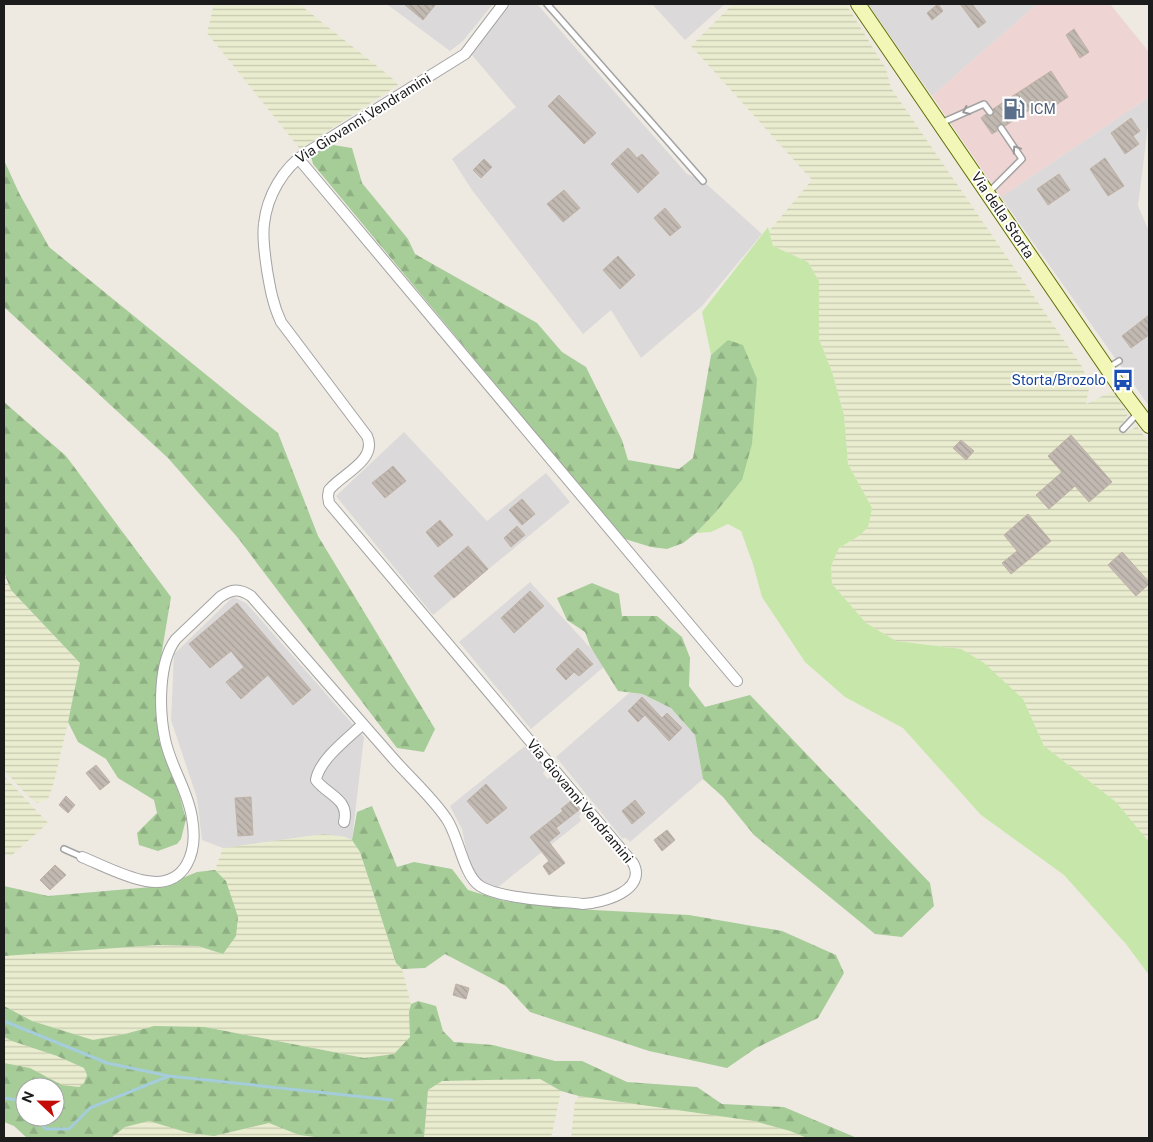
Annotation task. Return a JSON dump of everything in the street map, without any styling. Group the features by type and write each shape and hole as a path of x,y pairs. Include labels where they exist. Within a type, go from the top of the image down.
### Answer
{"main road":[{"name":"Via della Storta","path":"858,4 988,194 1113,365 1139,413 1149,426"}],"street":[{"name":"Via Giovanni Vendramini","path":"82,857 134,878 152,882 171,880 177,877 185,868 192,844 192,817 188,801 170,760 165,738 162,688 164,668 167,653 176,639 220,597 236,590 244,591 251,596 411,780 442,812 453,830 471,876 482,887 508,895 594,904 614,897 630,887 633,882 636,868 627,855 330,503 329,490 363,460 368,452 370,442 281,322 273,301 266,260 264,224 270,201 283,174 298,158 465,54 502,4"},
{"path":"298,158 737,681"},
{"path":"344,822 346,814 344,808 338,799 318,783 316,780 317,773 323,763 363,724"}],"lane":[{"path":"547,4 703,181"},
{"path":"940,123 984,104 990,112"},
{"path":"988,194 1022,159 1001,128"},
{"path":"1123,429 1139,413"},
{"path":"64,849 82,857"}],"shaded area":[{"path":"389,4 493,4 463,41 450,51"},
{"path":"511,4 537,4 687,174 703,181 762,234 702,306 641,358 611,310 583,334 472,190 452,159 516,107 472,55"},
{"path":"652,4 725,4 685,40"},
{"path":"868,4 1037,4 932,96"},
{"path":"1037,4 1110,4 1149,52 1149,97 1001,197 932,96"},
{"path":"1149,97 1149,117 1138,206 1148,229 1149,217 1149,406 1001,197"},
{"path":"404,432 487,521 546,473 570,502 433,615 336,496"},
{"path":"530,582 606,665 531,729 459,642"},
{"path":"233,597 246,603 364,737 352,840 324,834 223,848 202,840 197,798 171,720 174,654"},
{"path":"629,693 641,694 671,708 695,735 703,779 630,842 626,838 622,838 556,757"},
{"path":"525,746 546,769 543,773 548,779 552,776 582,812 579,816 581,821 498,887 483,881 471,872 462,829 450,806"}],"green space":[{"path":"214,4 299,4 392,78 398,85 300,149 207,33"},
{"path":"733,4 846,4 886,69 891,88 1083,368 1089,388 1086,404 1113,391 1128,414 1121,426 1126,433 1137,426 1149,443 1149,449 1146,452 1149,453 1149,842 1116,802 1044,746 1023,699 961,649 896,641 866,623 832,584 831,566 839,548 859,536 872,508 848,464 844,415 832,372 819,339 819,281 808,262 773,246 769,231 812,180 691,46"},
{"path":"333,145 352,148 362,183 408,239 415,254 537,323 562,352 586,367 622,440 628,460 679,469 693,458 711,355 728,340 743,345 757,379 752,444 742,480 696,533 683,543 667,549 651,547 625,539 313,164 311,156"},
{"path":"4,160 19,193 49,247 278,433 318,536 435,729 424,752 397,748 238,538 168,458 4,307"},
{"path":"768,227 773,246 808,262 819,281 819,339 832,372 844,415 848,464 872,508 868,527 859,536 839,548 831,566 832,584 866,623 896,641 961,649 984,663 1023,699 1044,746 1116,802 1149,842 1149,975 1126,944 1064,875 981,815 903,728 845,697 805,662 762,597 741,531 728,524 711,532 696,533 742,480 728,341 711,355 702,312"},
{"path":"4,402 66,456 171,597 156,687 159,741 180,797 186,819 181,839 177,844 158,851 139,845 137,833 157,813 154,800 118,778 106,759 78,742 68,722 80,663 11,590 4,572"},
{"path":"4,572 11,590 80,663 54,782 48,799 37,803 4,770"},
{"path":"592,583 619,594 622,616 657,616 682,637 690,658 689,686 705,707 750,695 930,883 934,906 902,937 875,934 754,835 723,797 703,779 695,735 671,708 642,694 618,691 590,646 585,632 567,620 557,598"},
{"path":"4,776 48,823 11,856 4,854"},
{"path":"372,806 397,867 414,862 452,869 468,890 504,901 593,910 689,915 782,931 836,955 844,973 818,1018 756,1048 727,1068 649,1051 530,1012 506,986 445,954 425,968 402,969 396,963 360,852 352,840 357,812"},
{"path":"324,834 346,837 352,840 360,852 396,963 402,969 411,1004 409,1012 411,1037 394,1054 364,1058 205,1027 154,1026 93,1040 32,1021 4,1006 4,956 158,945 198,946 223,954 226,881 215,870 223,848"},
{"path":"215,870 226,881 238,917 236,936 223,954 198,946 158,945 4,956 4,886 48,896 163,886 197,872"},
{"path":"418,1001 436,1006 443,1031 454,1042 493,1045 555,1061 582,1061 627,1082 697,1087 722,1104 784,1107 857,1138 807,1138 754,1121 579,1096 561,1091 540,1079 442,1081 428,1090 424,1138 323,1138 299,1135 269,1123 214,1136 189,1133 149,1121 125,1127 111,1138 27,1138 15,1127 65,1127 65,1085 79,1087 84,1083 87,1075 84,1068 4,1037 4,1006 32,1021 93,1040 154,1026 205,1027 364,1058 394,1054 410,1037 409,1012 411,1004"},
{"path":"4,1037 84,1068 87,1075 84,1084 79,1087 65,1085 65,1077 47,1077 30,1068 4,1063"},
{"path":"4,1063 30,1068 47,1077 15,1077 15,1127 4,1122"},
{"path":"540,1079 561,1091 551,1138 424,1138 428,1090 442,1081"},
{"path":"579,1096 754,1121 807,1138 571,1138 575,1101"},
{"path":"149,1121 189,1133 214,1136 269,1123 299,1135 323,1138 111,1138 125,1127"}],"building":[{"path":"404,4 436,4 423,20"},
{"path":"938,4 943,11 932,20 927,13"},
{"path":"960,4 972,4 986,22 978,28"},
{"path":"1074,29 1089,52 1080,58 1066,35"},
{"path":"1051,71 1068,97 1045,112 1040,103 1005,126 999,124 997,131 992,134 981,118 986,114 992,116 994,113 993,109"},
{"path":"559,95 596,133 584,144 548,106"},
{"path":"1131,118 1140,131 1133,136 1139,144 1125,154 1111,133"},
{"path":"628,148 637,158 642,154 659,173 638,193 611,164"},
{"path":"1105,158 1124,186 1108,196 1090,169"},
{"path":"484,159 492,167 481,178 473,170"},
{"path":"1059,174 1070,190 1048,205 1037,189"},
{"path":"564,190 580,208 563,222 547,204"},
{"path":"665,208 681,227 670,236 654,218"},
{"path":"618,256 635,275 620,289 603,270"},
{"path":"1149,315 1149,335 1131,348 1122,336"},
{"path":"1071,435 1112,482 1089,502 1075,486 1049,509 1036,495 1062,472 1048,456"},
{"path":"961,440 974,451 966,460 953,448"},
{"path":"393,466 406,481 385,498 372,483"},
{"path":"522,499 535,514 522,525 509,510"},
{"path":"1028,514 1051,541 1011,574 1002,563 1017,551 1004,535"},
{"path":"440,520 453,535 438,547 426,532"},
{"path":"517,526 525,535 511,547 504,538"},
{"path":"468,546 488,569 454,598 434,576"},
{"path":"1122,552 1149,582 1136,596 1108,565"},
{"path":"530,591 544,606 514,633 501,618"},
{"path":"237,603 311,690 293,705 268,675 241,699 226,682 244,667 231,651 210,668 189,644"},
{"path":"578,648 593,664 579,676 574,672 566,680 556,669"},
{"path":"642,697 662,718 667,713 682,728 669,741 645,715 638,722 628,711"},
{"path":"96,765 110,782 100,790 86,773"},
{"path":"486,784 507,808 487,824 467,801"},
{"path":"66,796 75,805 68,813 59,805"},
{"path":"251,797 253,835 238,836 235,798"},
{"path":"635,800 645,813 632,824 622,811"},
{"path":"571,801 579,810 556,828 560,833 549,842 565,863 549,875 543,866 549,861 530,837 563,811 561,809"},
{"path":"667,830 675,840 662,851 654,840"},
{"path":"55,865 66,875 50,890 40,880"},
{"path":"456,984 469,988 466,999 453,995"}],"waterway":[{"path":"4,1021 107,1063 169,1076 392,1100"},
{"path":"44,1127 46,1129 69,1129 90,1108 169,1076"},
{"path":"4,1098 15,1100"}],"place":[{"name":"ICM","path":"1014,109"},
{"name":"Storta/Brozolo","path":"1123,380"}]}
